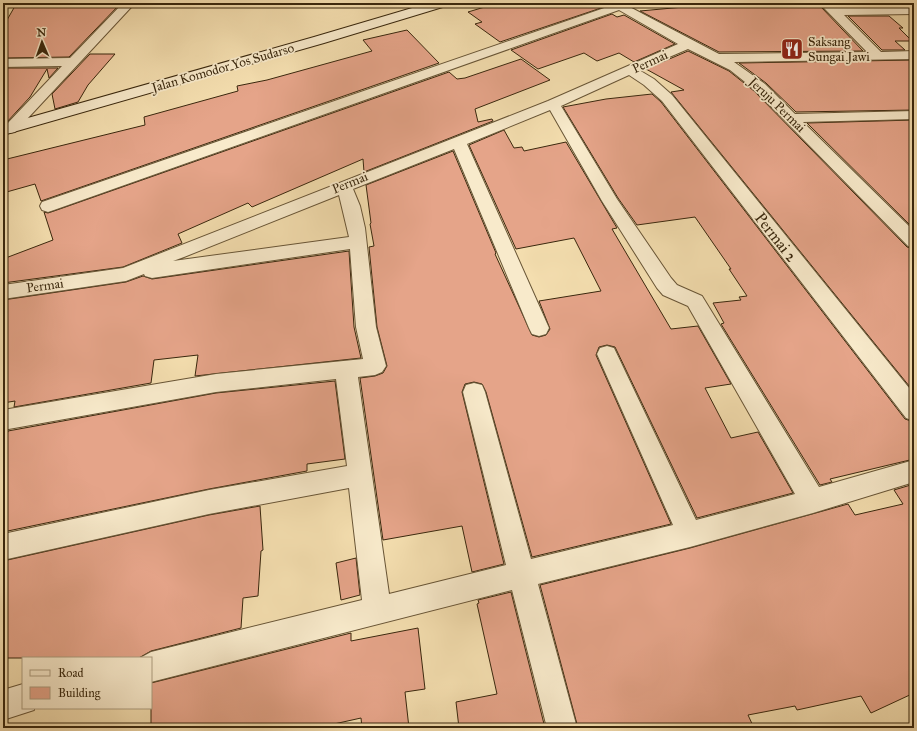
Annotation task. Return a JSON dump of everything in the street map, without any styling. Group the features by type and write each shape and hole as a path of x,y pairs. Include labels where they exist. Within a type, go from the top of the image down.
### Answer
{"street":[{"path":"6,129 129,3"},
{"name":"Jalan Komodor Yos Sudarso","path":"6,129 319,40 442,3"},
{"path":"48,206 617,5"},
{"name":"Jeruju Permai","path":"617,5 688,44 735,67 760,87 914,242"},
{"path":"829,7 914,11"},
{"path":"829,7 877,55"},
{"name":"Permai","path":"3,292 126,274 178,252 553,104 631,71 688,44"},
{"path":"718,58 914,54"},
{"path":"3,63 73,62"},
{"name":"Permai 2","path":"631,71 649,82 666,98 914,411"},
{"path":"553,104 610,201 664,283 670,290 695,301 813,501"},
{"path":"791,118 914,115"},
{"path":"458,141 539,328"},
{"path":"3,420 216,383 375,366 366,333 357,242 352,209 344,186"},
{"path":"126,274 357,242"},
{"path":"607,354 690,534"},
{"path":"346,370 378,609"},
{"path":"474,392 562,728"},
{"path":"152,667 378,609 690,534 813,501 914,471"},
{"path":"3,547 202,503 360,474"},
{"path":"3,704 22,699"}],"building":[{"path":"87,3 86,5 120,4 69,57 3,58 3,27 15,6"},
{"path":"498,3 593,3 601,8 500,42 475,24 482,22 468,12"},
{"path":"727,3 823,3 821,7 863,51 719,52 640,11"},
{"path":"833,3 875,3 879,6 838,6"},
{"path":"612,14 617,17 624,15 675,44 634,62 619,53 597,61 584,53 538,69 511,50"},
{"path":"848,16 889,16 903,28 899,28 912,41 895,41 905,50 882,50"},
{"path":"407,30 439,63 41,201 35,184 3,193 3,160 145,125 144,117 238,91 237,86 267,80 372,51 363,40"},
{"path":"688,51 729,71 754,91 907,247 914,249 914,392 671,92 684,90 646,69"},
{"path":"90,54 115,54 88,85 78,102 55,109 52,94"},
{"path":"521,59 550,80 475,109 478,122 492,119 493,121 364,172 363,159 252,207 248,203 178,234 182,243 123,267 3,283 3,259 53,240 44,212 48,213 54,211 449,72 457,79 465,78"},
{"path":"914,60 914,110 796,112 766,83 739,63"},
{"path":"3,68 58,68 49,78 47,69 30,97 6,123 3,123"},
{"path":"652,94 661,102 905,419 914,422 914,459 830,479 832,482 820,485 721,324 724,323 713,303 741,300 739,297 747,296 729,269 731,269 695,217 637,225 618,198 563,107 606,99"},
{"path":"914,120 914,229 807,123"},
{"path":"504,130 514,148 522,147 524,151 566,142 617,228 612,229 671,329 698,326 731,384 705,388 731,438 758,432 793,493 697,518 615,347 607,345 599,347 596,355 671,524 532,557 486,392 482,384 474,382 465,384 462,392 504,564 472,572 462,526 383,540 360,378 375,376 383,373 387,366 377,327 369,247 374,246 366,185 453,151 496,253 495,254 532,335 539,337 546,335 550,329 539,301 601,291 574,238 516,249 469,145"},
{"path":"349,251 354,327 361,358 195,376 198,355 154,360 151,383 14,407 15,401 3,403 3,300 126,282 143,276 152,279"},
{"path":"335,381 345,459 307,464 307,471 209,489 3,532 3,448 8,431 216,393"},
{"path":"914,484 914,693 871,713 861,696 797,710 795,706 748,715 754,728 578,728 540,585 690,548 848,504 855,515 903,504 894,490"},
{"path":"260,506 263,550 261,551 258,596 243,598 241,628 151,651 141,657 3,658 3,561 209,515"},
{"path":"356,558 360,595 341,600 336,563"},
{"path":"511,592 545,728 459,728 456,702 497,694 477,604 479,603 478,600"},
{"path":"418,628 425,689 405,692 409,728 362,728 361,718 316,728 151,728 152,683 351,633 351,641"}],"place":[{"name":"Saksang Sungai Jawi","path":"792,49"}]}
